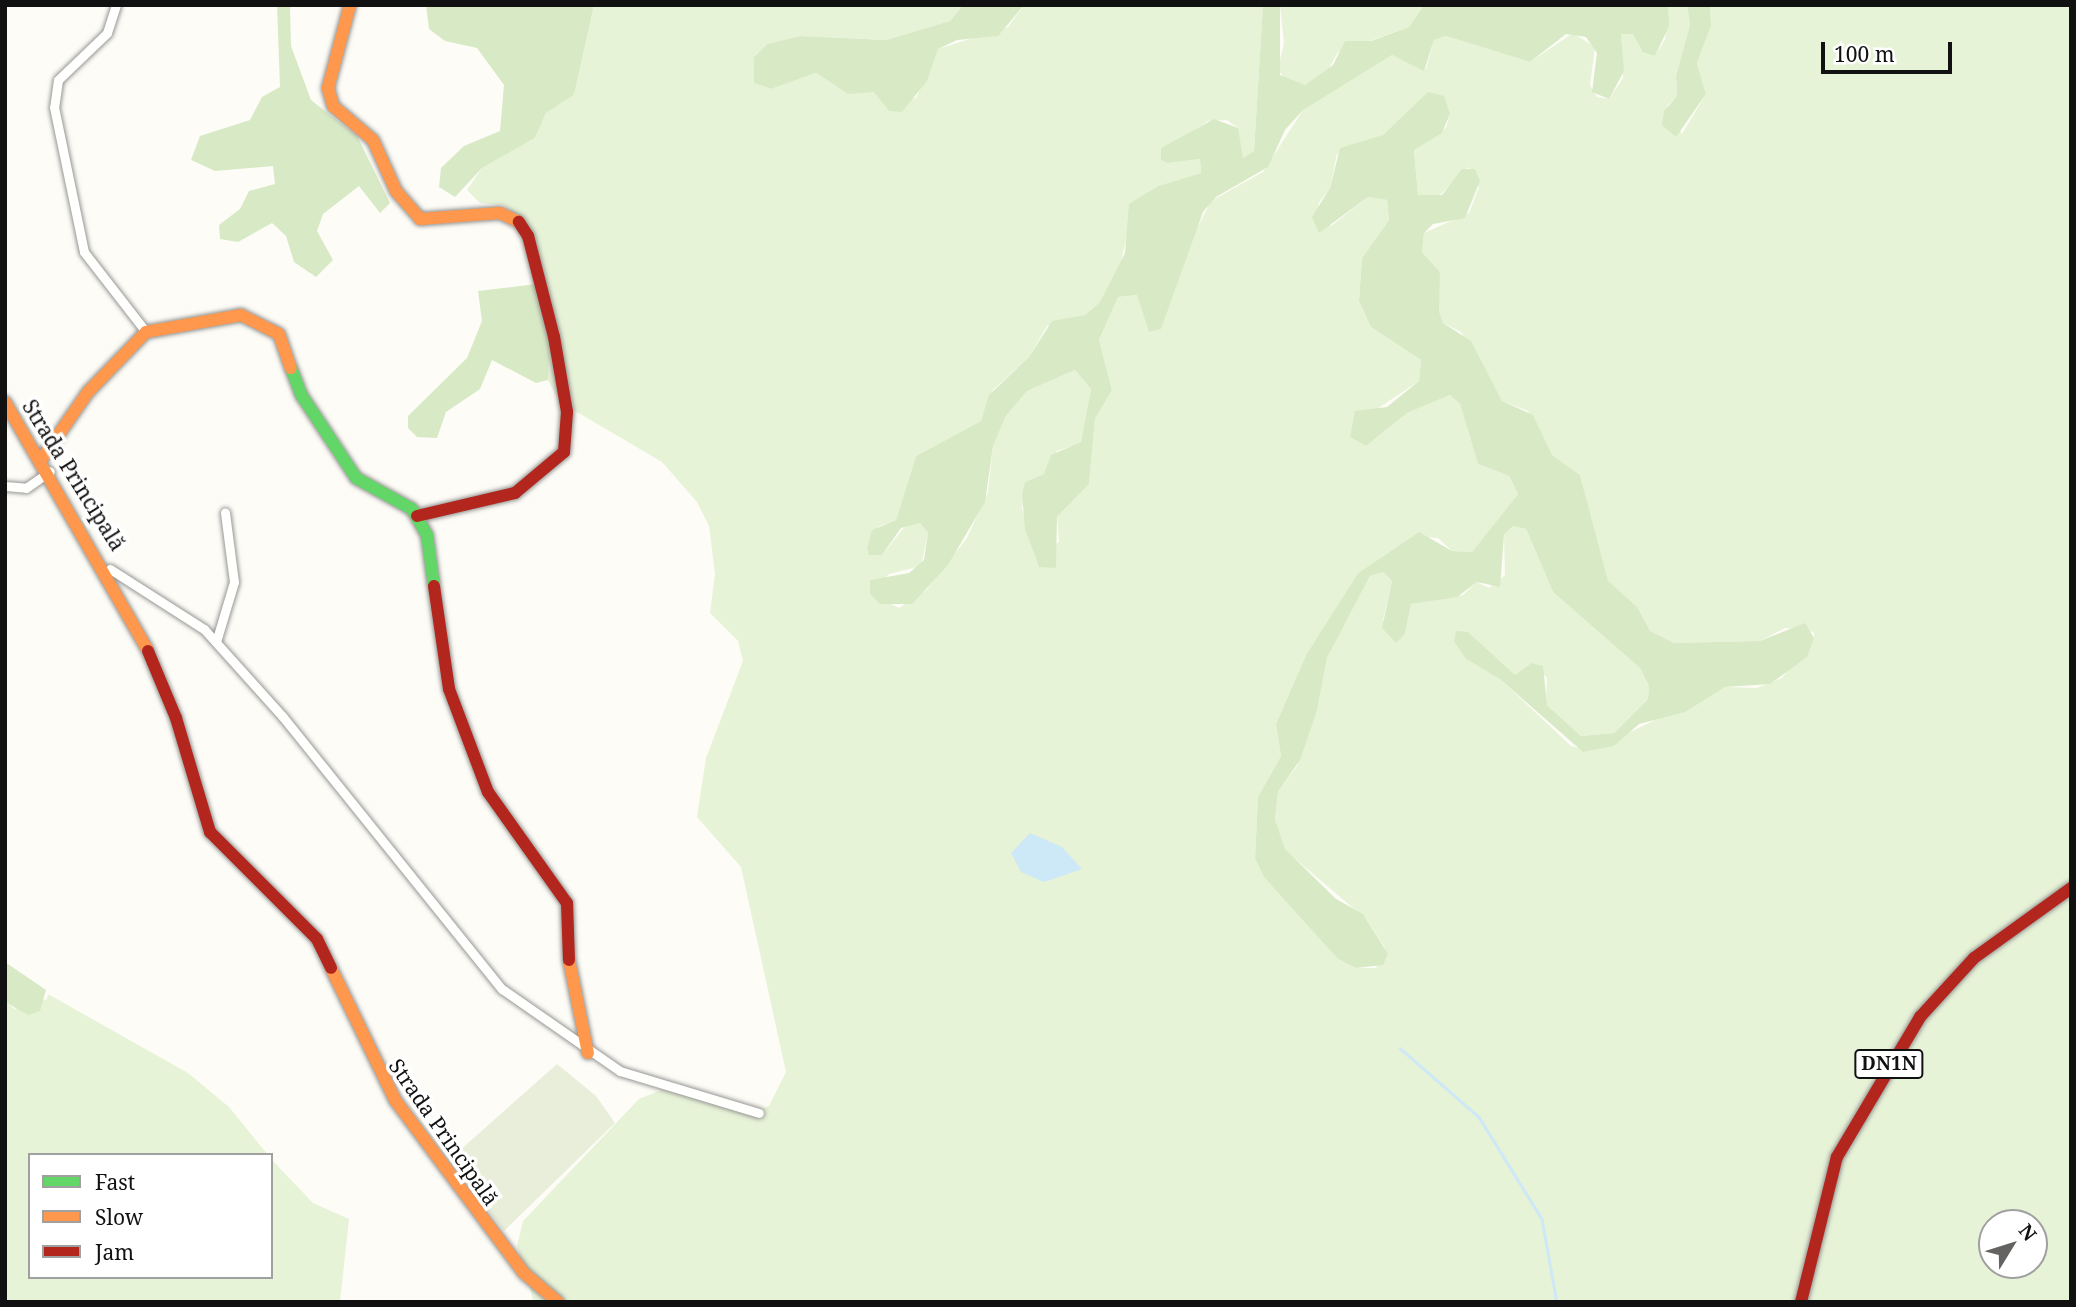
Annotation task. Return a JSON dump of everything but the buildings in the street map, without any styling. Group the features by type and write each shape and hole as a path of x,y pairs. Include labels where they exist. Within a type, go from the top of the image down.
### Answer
{"main road":[{"path":"350,5 328,88 333,106 373,140 396,191 420,219 500,213 517,220 528,236 554,337 567,412 564,452 530,483 515,493 417,516"},
{"path":"43,457 88,392 146,332 241,315 279,334 302,396 356,478 417,516 427,535 441,662 488,792 567,903 570,978 588,1054"},
{"name":"Strada Principală","path":"5,402 43,457 110,569 176,718 210,832 317,939 395,1100 524,1273 558,1302"},
{"name":"DN1N","path":"1801,1302 1838,1157 1868,1097 1920,1017 1974,958 2071,888"}],"street":[{"path":"116,5 107,33 58,80 54,107 84,252 125,296 146,332"},
{"path":"5,486 26,488 50,470"},
{"path":"216,642 234,582 225,513"},
{"name":"Strada Principală","path":"110,569 181,611 216,642 387,843 463,947 502,989 588,1054 620,1071 759,1113"}],"green space":[{"path":"277,5 290,5 291,46 311,100 357,136 390,203 380,213 359,186 323,214 317,231 333,260 316,277 294,262 286,236 272,223 238,242 220,239 219,225 240,209 249,191 275,184 273,166 215,171 191,160 200,136 250,120 262,97 280,87"},
{"path":"426,5 594,5 574,95 546,113 535,138 482,168 455,197 439,187 441,168 464,146 500,131 504,85 477,48 445,41 429,29"},
{"path":"594,5 963,5 950,21 886,40 800,36 767,44 754,57 754,83 771,89 816,73 837,87 875,92 881,101 916,98 938,49 1008,27 1024,5 1263,5 1254,151 1243,158 1238,154 1238,128 1227,120 1208,121 1179,140 1168,163 1200,159 1201,173 1158,186 1135,201 1120,266 1100,302 1085,315 1047,326 1029,357 993,390 981,421 916,456 896,520 877,527 882,555 907,524 920,523 928,533 921,566 889,574 870,594 899,608 926,590 967,538 988,492 993,446 1006,416 1027,391 1075,370 1091,389 1081,443 1057,451 1044,474 1025,482 1022,508 1036,560 1059,542 1057,517 1089,484 1095,419 1112,390 1099,340 1118,297 1137,295 1161,329 1181,259 1211,201 1263,172 1303,110 1373,62 1392,55 1426,69 1434,40 1446,36 1530,62 1573,33 1595,47 1590,85 1597,97 1609,99 1623,78 1621,34 1633,34 1655,56 1665,39 1668,5 1687,5 1690,25 1676,76 1677,96 1667,106 1682,134 1706,94 1697,63 1711,26 1710,5 2071,5 2071,1302 534,1302 517,1246 523,1221 639,1099 664,1089 756,1110 769,1106 786,1072 741,867 697,817 706,758 743,661 738,641 710,613 715,574 709,526 697,502 662,462 560,402 548,380 550,340 525,221 504,205 480,203 467,190 482,168 535,138 546,113 574,95","holes":["1422,99 1450,114 1446,128 1414,150 1418,195 1437,198 1468,167 1479,187 1469,213 1424,233 1422,252 1440,272 1437,305 1443,323 1461,332 1502,401 1528,411 1552,455 1580,475 1607,581 1650,631 1673,643 1760,641 1785,628 1814,632 1814,638 1782,678 1757,688 1725,687 1590,751 1571,746 1501,680 1466,659 1454,642 1477,642 1515,675 1531,663 1547,678 1546,704 1581,736 1614,733 1648,699 1649,686 1640,668 1553,592 1526,529 1513,526 1504,535 1505,575 1489,588 1477,582 1463,595 1411,604 1405,634 1383,620 1392,581 1383,572 1370,576 1327,658 1317,711 1297,766 1278,792 1275,819 1285,850 1367,920 1385,948 1376,968 1356,968 1338,959 1255,858 1258,797 1281,756 1276,724 1306,655 1358,573 1413,536 1438,538 1452,551 1472,552 1518,494 1509,476 1478,464 1460,404 1450,395 1407,413 1366,446 1374,411 1419,381 1421,360 1371,327 1359,301 1362,258 1389,220 1387,200 1368,197 1331,226 1318,204 1330,188 1337,154 1383,135"]},
{"path":"963,5 1024,5 998,36 957,40 938,49 927,81 902,112 889,111 874,92 848,94 816,73 771,89 754,83 754,57 767,44 800,36 886,40 950,21"},
{"path":"1263,5 1280,5 1280,75 1305,85 1333,65 1345,41 1371,41 1409,27 1424,5 1668,5 1669,26 1655,56 1643,52 1633,34 1621,34 1624,71 1609,99 1592,92 1597,53 1586,37 1566,34 1530,62 1446,36 1434,40 1424,71 1392,55 1303,110 1285,130 1268,167 1216,197 1203,212 1161,329 1149,332 1137,295 1118,297 1099,340 1112,390 1095,419 1089,484 1057,517 1056,568 1039,567 1025,529 1022,495 1025,482 1044,474 1051,455 1081,442 1091,389 1075,370 1027,391 1006,416 993,446 985,502 948,565 912,604 880,604 870,594 870,580 909,573 924,560 928,533 920,523 901,528 882,555 869,555 867,549 872,530 896,520 916,456 981,421 989,395 1029,357 1052,321 1085,315 1100,302 1125,253 1129,204 1158,186 1201,173 1200,159 1168,163 1161,160 1161,148 1214,119 1238,128 1243,158 1254,151"},
{"path":"1280,5 1424,5 1409,27 1338,52 1328,70 1305,85 1285,80 1278,69 1284,43"},
{"path":"1687,5 1710,5 1711,26 1697,63 1706,94 1676,137 1662,125 1664,111 1677,96 1676,76 1690,25"},
{"path":"1428,92 1444,96 1450,114 1442,133 1414,150 1418,195 1442,195 1462,169 1475,169 1480,181 1465,218 1433,224 1424,233 1422,252 1440,272 1439,311 1443,323 1471,341 1502,401 1533,415 1552,455 1580,475 1608,581 1637,607 1650,631 1674,643 1760,641 1805,623 1814,638 1807,657 1770,684 1725,687 1685,712 1639,724 1614,746 1583,752 1501,680 1466,659 1454,642 1456,631 1468,632 1515,675 1531,663 1543,666 1547,705 1581,736 1614,733 1648,699 1649,686 1640,668 1553,592 1526,529 1513,526 1504,535 1500,587 1477,582 1457,597 1411,604 1405,634 1396,643 1382,628 1392,581 1383,572 1370,576 1327,658 1317,711 1300,760 1278,792 1275,819 1285,849 1336,899 1363,914 1388,954 1383,965 1356,968 1338,959 1264,877 1255,858 1258,797 1281,756 1276,724 1306,655 1358,573 1419,532 1452,551 1472,552 1518,494 1509,476 1478,464 1460,404 1450,395 1407,413 1366,446 1350,437 1355,411 1387,407 1419,381 1421,360 1371,327 1359,301 1362,258 1389,220 1387,200 1368,197 1319,233 1312,217 1330,188 1340,148 1383,135"},
{"path":"537,284 550,340 548,380 536,383 492,360 480,389 446,412 437,438 417,437 408,428 408,416 467,358 482,321 478,291"},
{"path":"5,962 46,990 40,1011 28,1015 5,1002"},
{"path":"48,994 188,1073 229,1107 266,1153 28,1153 28,1279 273,1279 273,1161 313,1203 349,1219 340,1302 5,1302 5,1002 15,1009 47,999"},
{"path":"557,1064 596,1096 615,1123 504,1231 450,1159"}],"water":[{"path":"1030,833 1062,847 1082,869 1044,882 1021,872 1011,853"}],"waterway":[{"path":"1400,1048 1479,1117 1542,1219 1557,1302"}],"traffic: fast":[{"path":"291,368 302,396 356,478 412,509 427,535 434,586"}],"traffic: slow":[{"path":"350,5 328,88 333,106 373,140 396,191 420,219 500,213 519,222"},
{"path":"43,457 88,392 146,332 241,315 279,334 291,368"},
{"path":"5,402 148,651"},
{"path":"569,960 588,1053"},
{"path":"331,968 395,1100 524,1273 558,1302"}],"traffic: jam":[{"path":"417,516 515,493 564,452 567,412 554,337 528,236 519,222"},
{"path":"434,586 449,689 488,792 567,903 569,960"},
{"path":"148,651 176,718 210,832 317,939 331,968"},
{"path":"1801,1302 1837,1157 1920,1017 1974,958 2071,888"}]}
